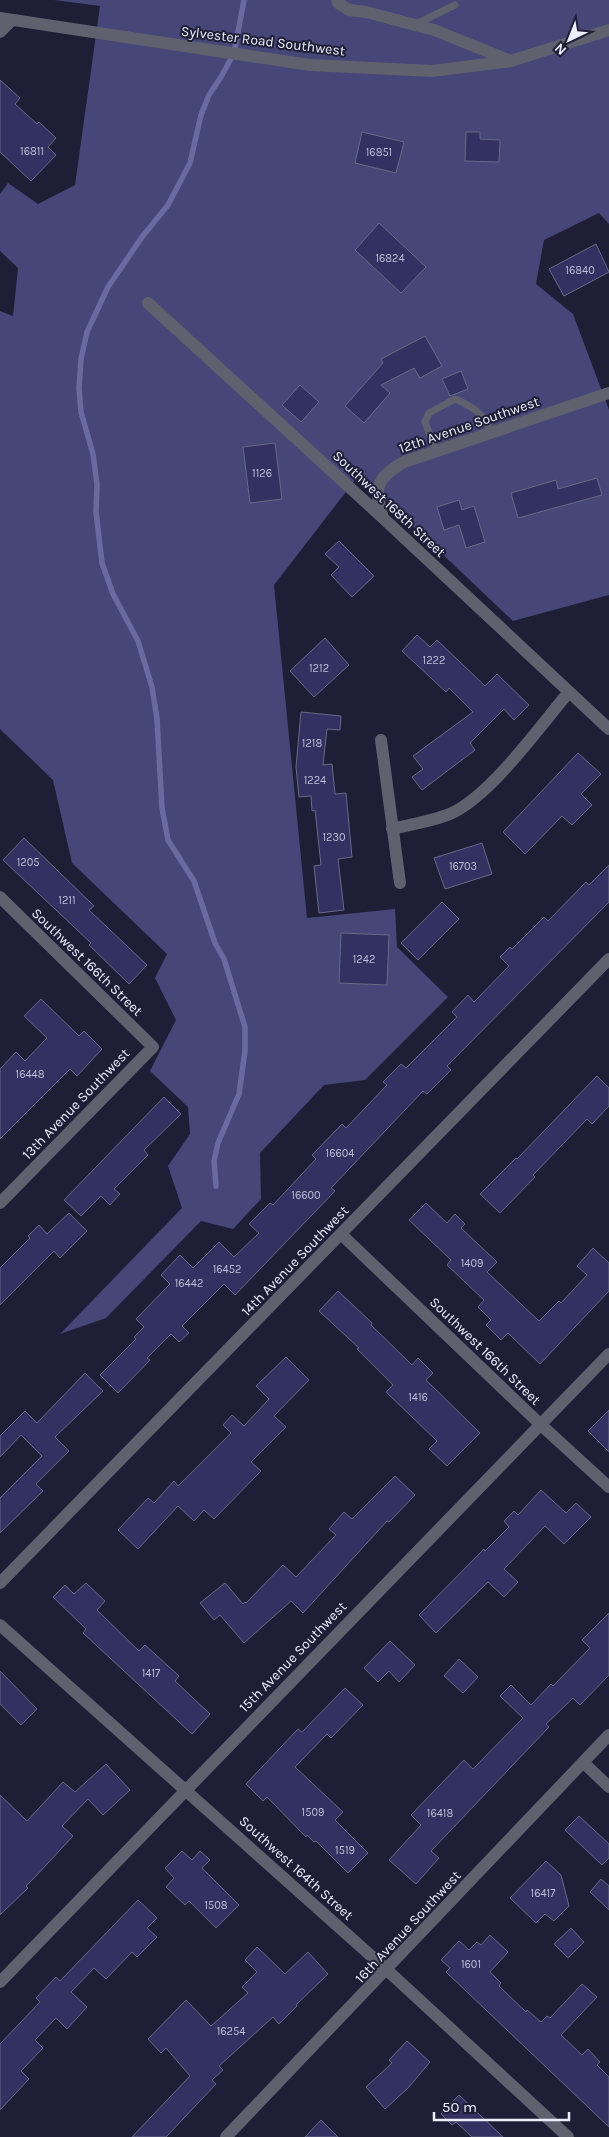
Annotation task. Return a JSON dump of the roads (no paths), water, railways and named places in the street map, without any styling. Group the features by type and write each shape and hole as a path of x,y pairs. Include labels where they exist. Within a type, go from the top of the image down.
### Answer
{"street":[{"path":"337,0 338,3 349,10 366,12 434,30 511,61"},
{"path":"0,32 6,19"},
{"name":"Sylvester Road Southwest","path":"6,19 310,65 432,71 511,61 609,30"},
{"name":"Southwest 168th Street","path":"148,303 384,518 609,729"},
{"name":"12th Avenue Southwest","path":"384,518 378,498 378,486 383,476 404,462 609,393"},
{"path":"392,829 452,813 476,796 502,772 568,692"},
{"path":"381,740 400,883"},
{"name":"Southwest 166th Street","path":"0,897 153,1047"},
{"name":"14th Avenue Southwest","path":"0,1583 342,1235 609,959"},
{"name":"13th Avenue Southwest","path":"0,1203 153,1047"},
{"name":"Southwest 166th Street","path":"342,1235 540,1424 609,1487"},
{"name":"15th Avenue Southwest","path":"0,1982 609,1354"},
{"name":"Southwest 164th Street","path":"0,1625 387,1970 568,2137"},
{"name":"16th Avenue Southwest","path":"226,2137 609,1735"},
{"path":"583,1762 609,1787"}],"lane":[{"path":"414,25 455,5"},
{"path":"436,451 425,422 429,413 455,399 472,406 485,419 492,432"}],"waterway":[{"path":"216,1186 214,1161 218,1143 239,1094 245,1051 245,1027 224,959 215,943 194,881 168,840 162,808 157,719 152,687 138,641 113,594 102,563 96,512 97,484 93,454 81,412 79,388 81,359 87,332 108,287 142,237 168,205 190,163 201,115 209,95 234,53 244,0"}]}
